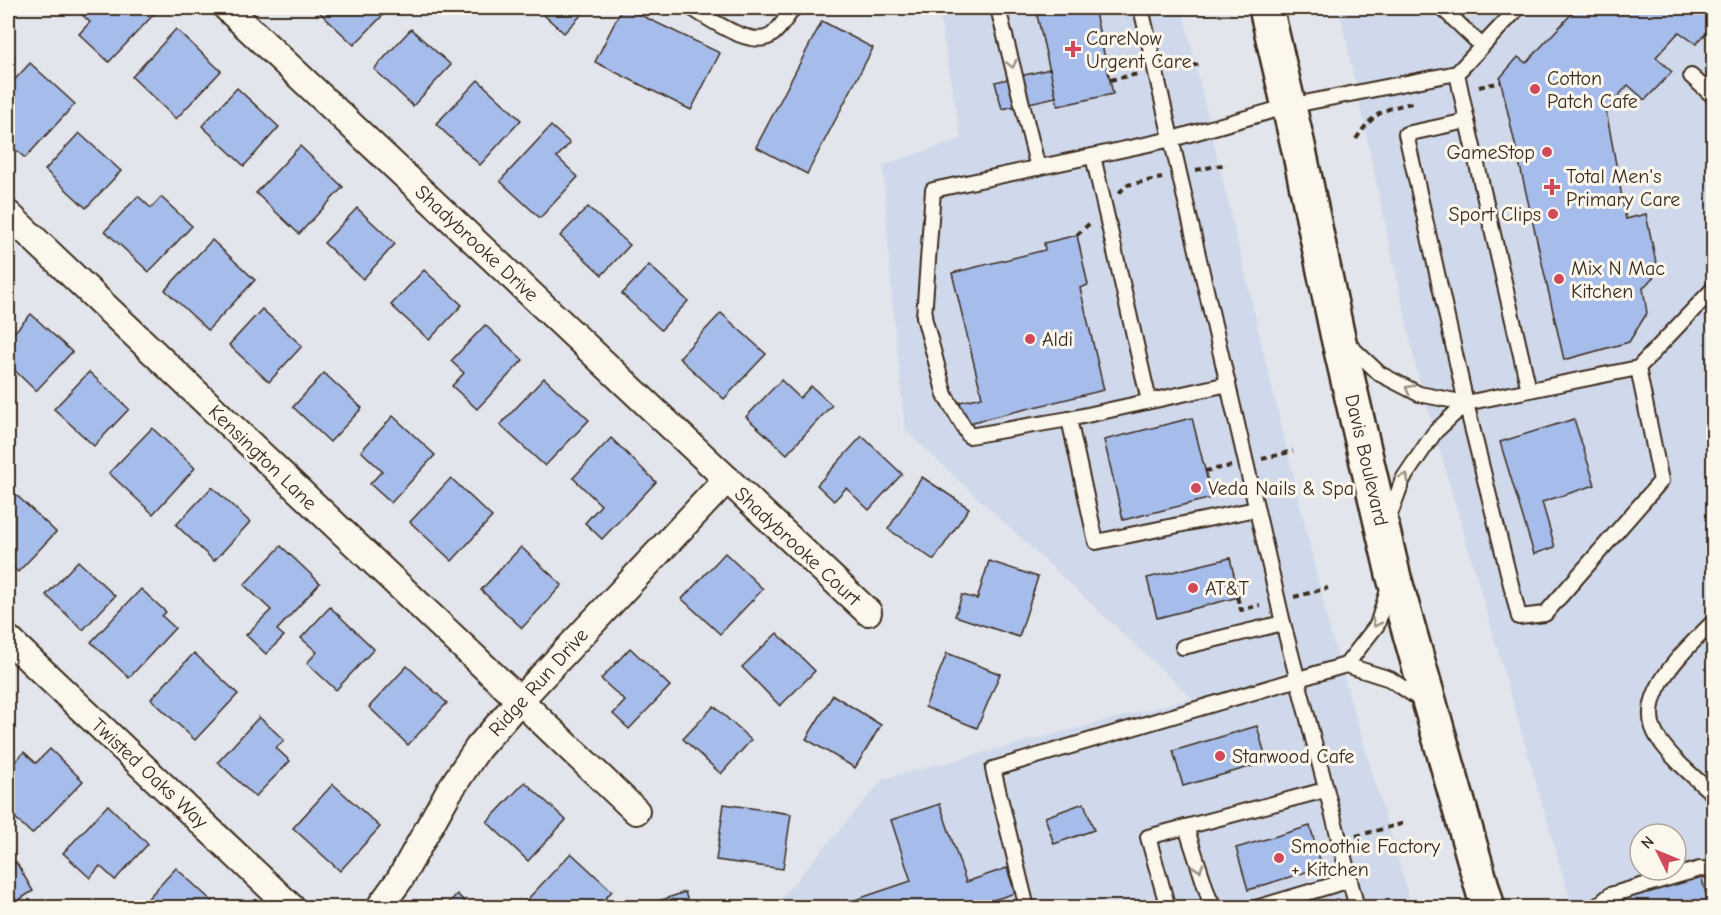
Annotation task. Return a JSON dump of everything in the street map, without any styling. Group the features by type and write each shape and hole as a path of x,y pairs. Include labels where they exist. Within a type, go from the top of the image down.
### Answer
{"main road":[{"name":"Davis Boulevard","path":"1266,8 1289,106 1336,333 1393,574 1487,907"}],"street":[{"name":"Shadybrooke Drive","path":"227,8 727,479"},
{"name":"Kensington Lane","path":"8,214 636,811"},
{"name":"Shadybrooke Court","path":"727,479 868,612"},
{"name":"Ridge Run Drive","path":"379,908 400,879 448,793 478,748 519,700 727,479"},
{"name":"Twisted Oaks Way","path":"8,639 292,908"}],"lane":[{"path":"691,8 728,29 754,40 772,36 794,8"},
{"path":"998,8 1038,168"},
{"path":"1142,8 1283,623 1357,908"},
{"path":"1442,8 1482,46"},
{"path":"1228,384 1069,419 969,436 945,395 924,317 933,190 1172,139 1289,106 1457,73 1518,8"},
{"path":"1457,73 1529,390"},
{"path":"1691,76 1713,97"},
{"path":"1467,121 1406,134 1466,403 1519,616 1545,614 1661,481 1638,368"},
{"path":"1093,156 1149,401"},
{"path":"1336,333 1380,374 1419,394 1466,403 1638,368 1713,288"},
{"path":"1384,531 1403,479 1435,432 1466,403"},
{"path":"1069,419 1096,542 1256,509"},
{"path":"1346,665 1377,625 1393,574"},
{"path":"1713,621 1669,668 1655,694 1651,715 1656,735 1674,759 1713,795"},
{"path":"1183,647 1283,623"},
{"path":"1027,908 993,769 1346,665 1390,679 1431,707"},
{"path":"1168,908 1148,837 1325,790"},
{"path":"1186,827 1209,898 1216,908"},
{"path":"1595,908 1610,895 1700,869 1713,870"},
{"path":"1256,908 1350,880"}],"path":[{"path":"1461,92 1501,82"},
{"path":"1356,140 1368,121 1387,109 1419,101"},
{"path":"1077,236 1127,186 1227,164"},
{"path":"1339,840 1405,823"}],"shaded area":[{"path":"938,8 1182,8 1330,631 1412,907 784,908 782,897 883,779 1192,698 905,430 892,299 883,165 961,139"},
{"path":"1339,8 1713,8 1713,907 1572,907 1416,368"}],"building":[{"path":"83,8 150,8 155,13 109,62 79,34 90,22 79,12"},
{"path":"321,8 375,8 383,15 354,45 318,11"},
{"path":"536,8 588,8 564,33"},
{"path":"622,8 720,53 691,110 595,62"},
{"path":"1071,8 1094,8 1113,94 1058,106 1037,15"},
{"path":"1577,8 1714,8 1714,25 1696,44 1679,32 1656,57 1672,72 1645,100 1628,85 1606,110 1626,219 1646,214 1658,272 1643,288 1647,313 1629,342 1564,360 1500,78 1518,57 1526,63"},
{"path":"822,21 873,48 807,174 756,147"},
{"path":"176,29 221,71 176,119 132,77"},
{"path":"411,29 451,65 413,106 374,69"},
{"path":"8,49 15,56 8,64"},
{"path":"30,63 75,104 25,158 8,143 10,127 8,125 8,87"},
{"path":"1050,69 1056,97 1002,109 995,82"},
{"path":"478,80 521,120 480,165 436,124"},
{"path":"237,88 279,127 244,166 202,126"},
{"path":"551,126 570,143 557,157 578,177 540,218 500,181"},
{"path":"79,133 121,171 86,208 45,170"},
{"path":"300,146 343,187 299,234 256,193"},
{"path":"138,196 151,208 161,197 192,226 149,272 105,231"},
{"path":"588,207 630,245 602,275 560,236"},
{"path":"357,208 395,244 363,279 324,243"},
{"name":"Aldi","path":"1077,235 1088,285 1080,288 1104,390 965,424 960,402 982,397 952,273 1045,250 1044,243"},
{"path":"212,240 255,280 208,330 165,290"},
{"path":"649,265 688,301 661,330 622,294"},
{"path":"424,270 462,305 429,340 391,305"},
{"path":"262,309 302,346 269,382 229,345"},
{"path":"721,313 766,354 724,399 679,358"},
{"path":"31,314 72,352 36,391 8,364 8,339"},
{"path":"485,325 523,360 477,409 452,386 464,373 451,361"},
{"path":"89,372 129,409 94,446 54,409"},
{"path":"324,373 362,408 330,442 293,407"},
{"path":"544,378 589,420 545,466 500,425"},
{"path":"781,380 800,398 811,386 832,405 787,454 746,417"},
{"path":"393,416 435,455 391,503 370,484 382,471 361,451"},
{"path":"1192,418 1212,498 1123,520 1104,440"},
{"path":"1574,419 1595,485 1542,502 1555,547 1534,554 1500,442"},
{"path":"152,428 195,468 153,514 109,473"},
{"path":"862,436 902,474 869,510 846,488 834,501 817,485"},
{"path":"611,438 656,482 602,539 585,523 601,505 573,478"},
{"path":"922,477 969,508 934,560 888,529"},
{"path":"451,478 492,517 452,561 410,522"},
{"path":"212,487 250,522 214,561 176,525"},
{"path":"13,492 56,532 18,572 8,563 8,498"},
{"path":"281,546 320,583 277,630 284,636 266,654 246,635 271,610 244,585"},
{"path":"521,547 562,585 522,628 481,590"},
{"path":"725,553 763,589 720,634 682,599"},
{"name":"AT&T","path":"1230,558 1239,597 1157,618 1147,578"},
{"path":"78,561 115,596 83,630 46,595"},
{"path":"989,561 1038,577 1019,637 955,616 962,595 977,599"},
{"path":"141,589 166,612 162,616 175,628 129,678 91,642"},
{"path":"330,607 374,649 336,690 307,663 317,652 301,638"},
{"path":"777,633 815,671 780,706 742,667"},
{"path":"630,648 670,686 629,729 613,714 625,701 601,679"},
{"path":"194,653 238,694 195,740 151,699"},
{"path":"947,653 1000,674 977,728 925,707"},
{"path":"407,666 447,703 408,745 369,707"},
{"path":"833,695 881,725 855,768 806,739"},
{"path":"714,706 751,740 721,774 683,739"},
{"path":"259,717 284,740 276,748 290,761 255,797 218,762"},
{"name":"Starwood Cafe","path":"1257,726 1267,762 1183,786 1173,751"},
{"path":"50,749 83,781 32,834 8,811 8,769 24,752 36,763"},
{"path":"525,782 566,820 528,861 487,822"},
{"path":"333,784 380,827 340,871 293,828"},
{"path":"1084,803 1094,830 1054,844 1045,817"},
{"path":"724,804 791,814 783,869 716,860"},
{"path":"940,804 966,882 1007,868 1015,893 975,906 975,908 831,908 911,881 891,820"},
{"path":"108,805 148,844 115,880 100,866 90,878 63,853"},
{"name":"Smoothie Factory + Kitchen","path":"1310,826 1322,867 1248,890 1236,848"},
{"path":"571,853 612,891 597,908 531,908 525,902"},
{"path":"16,862 33,891 20,899 26,908 8,908 8,867"},
{"path":"176,868 214,903 210,908 142,908 141,906"},
{"path":"1701,876 1710,908 1620,908 1618,899 1679,882 1688,882 1688,880"},
{"path":"685,892 690,908 638,908"},
{"path":"457,894 471,908 444,908"}],"place":[{"name":"CareNow Urgent Care","path":"1073,49"},
{"name":"Cotton Patch Cafe","path":"1535,89"},
{"name":"GameStop","path":"1547,152"},
{"name":"Total Men's Primary Care","path":"1552,187"},
{"name":"Sport Clips","path":"1553,214"},
{"name":"Mix N Mac Kitchen","path":"1559,279"},
{"name":"Aldi","path":"1030,339"},
{"name":"Veda Nails & Spa","path":"1196,488"},
{"name":"AT&T","path":"1193,588"},
{"name":"Starwood Cafe","path":"1220,756"},
{"name":"Smoothie Factory + Kitchen","path":"1279,858"}]}
